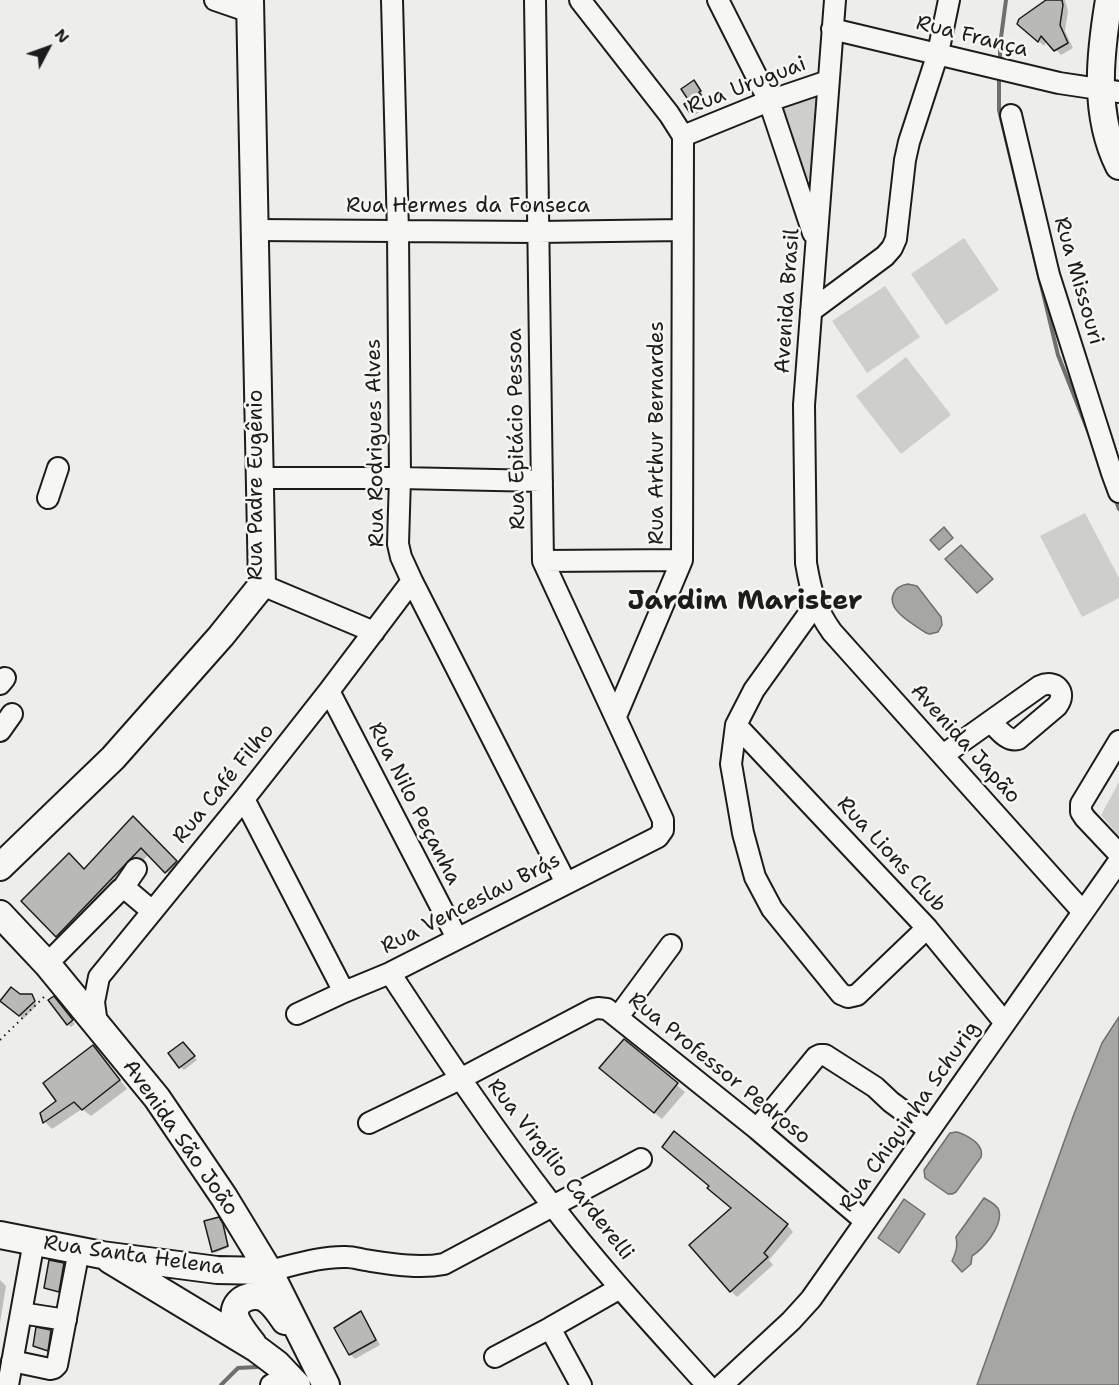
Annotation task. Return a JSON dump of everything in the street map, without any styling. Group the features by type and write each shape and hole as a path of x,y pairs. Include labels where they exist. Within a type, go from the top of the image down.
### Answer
{"main road":[{"path":"1109,0 1102,39 1101,61 1110,90 1105,125 1119,166"},
{"name":"Rua Padre Eugênio","path":"0,867 113,758 262,585 250,6"},
{"name":"Avenida São João","path":"0,914 54,972 157,1098 224,1197 269,1271 320,1374"},
{"path":"218,1270 230,1260 237,1246 235,1230 224,1197"},
{"name":"Rua Santa Helena","path":"0,1235 91,1253 218,1270 269,1271"},
{"path":"91,1253 257,1349"},
{"path":"286,1382 257,1349 236,1317 235,1310 245,1298 253,1296 267,1299 274,1306 320,1374"}],"street":[{"path":"215,0 250,6"},
{"name":"Rua Rodrigues Alves","path":"392,0 398,232 400,478 398,544 412,581 566,883"},
{"name":"Rua Epitácio Pessoa","path":"535,0 543,561 663,820 663,830"},
{"path":"580,0 669,114 683,136"},
{"path":"718,0 769,101 816,242"},
{"name":"Avenida Brasil","path":"815,605 806,563 804,405 834,0"},
{"path":"811,311 892,249 896,239 909,142 938,53 949,0"},
{"name":"Rua França","path":"832,28 1059,83 1110,90"},
{"name":"Rua Uruguai","path":"683,136 769,101 828,81"},
{"name":"Rua Missouri","path":"1011,115 1049,275 1115,470 1119,492"},
{"name":"Rua Arthur Bernardes","path":"616,716 682,560 683,136"},
{"name":"Rua Hermes da Fonseca","path":"255,230 398,232 682,230"},
{"path":"48,498 58,468"},
{"path":"259,478 542,481"},
{"path":"543,561 682,560"},
{"name":"Rua Café Filho","path":"97,1024 94,1002 99,977 244,799 412,581"},
{"path":"262,585 374,632"},
{"path":"815,605 754,690 736,725 731,764 743,833 755,877 772,909 841,994 848,997 857,995 927,928"},
{"name":"Avenida Japão","path":"815,605 832,632 1083,912"},
{"name":"Rua Nilo Peçanha","path":"329,691 457,938"},
{"path":"0,731 12,714"},
{"path":"943,755 991,722"},
{"name":"Rua Lions Club","path":"736,725 927,928 1005,1023"},
{"path":"1119,741 1081,804 1081,812 1085,818 1119,854"},
{"path":"244,799 344,992"},
{"name":"Rua Venceslau Brás","path":"297,1014 390,973 658,837 663,830"},
{"name":"Rua Chiquinha Schurig","path":"722,1385 802,1310 1119,861"},
{"path":"54,972 136,869"},
{"path":"123,888 152,911"},
{"path":"618,1017 671,945"},
{"name":"Rua Virgílio Carderelli","path":"390,973 460,1079 552,1206 620,1288 707,1385"},
{"name":"Rua Professor Pedroso","path":"369,1123 460,1079 593,1009 607,1009 757,1129 865,1221"},
{"path":"757,1129 816,1057 825,1055 875,1087 929,1130"},
{"path":"269,1271 321,1258 336,1257 432,1267 444,1264 641,1159"},
{"path":"8,1385 34,1241"},
{"path":"12,1361 50,1369 57,1365 66,1320 91,1253"},
{"path":"495,1357 620,1288"},
{"path":"21,1312 66,1320"},
{"path":"549,1328 581,1385"}],"path":[{"path":"0,1040 54,972"}],"shaded area":[{"path":"820,89 813,178 803,180 780,106"},
{"path":"964,238 999,290 946,325 911,274"},
{"path":"885,286 920,337 867,373 832,321"},
{"path":"906,357 951,415 901,454 856,396"},
{"path":"1085,513 1119,578 1119,598 1082,617 1040,536"},
{"path":"944,527 953,538 939,550 930,540"},
{"path":"961,545 993,579 977,593 945,559"},
{"path":"908,584 917,586 941,617 942,625 938,632 926,633 903,617 894,607 892,601 895,590"},
{"path":"1119,782 1119,836 1101,815"},
{"path":"1119,1017 1119,1385 977,1385 1074,1114 1102,1043"},
{"path":"956,1132 975,1141 982,1154 956,1192 948,1194 925,1178 924,1170 950,1133"},
{"path":"984,1198 998,1209 998,1223 986,1243 972,1256 971,1264 962,1272 952,1261 957,1244 956,1237"},
{"path":"904,1199 925,1214 899,1253 878,1238"}],"building":[{"path":"1046,0 1062,0 1063,5 1060,25 1068,43 1054,51 1041,36 1038,42 1017,24 1019,19"},
{"path":"694,80 706,103 690,113 684,104 689,101 681,89"},
{"path":"133,816 177,861 165,873 141,848 56,937 21,901 69,853 84,869"},
{"path":"11,987 20,994 32,994 35,1001 19,1016 0,1001"},
{"path":"54,996 73,1020 67,1025 48,1000"},
{"path":"624,1039 678,1083 654,1113 599,1068"},
{"path":"183,1042 195,1056 179,1068 168,1053"},
{"path":"93,1045 120,1080 82,1110 74,1102 43,1123 40,1113 56,1101 43,1083"},
{"path":"674,1131 788,1224 764,1253 768,1257 730,1292 689,1245 731,1208 707,1188 709,1186 662,1147"},
{"path":"219,1217 228,1246 212,1252 204,1221"},
{"path":"49,1260 64,1263 59,1292 44,1288"},
{"path":"361,1311 376,1340 349,1355 334,1328"},
{"path":"36,1327 51,1330 48,1351 33,1346"}],"waterway":[{"path":"1000,62 1006,0"},
{"path":"999,75 999,110 1058,355 1090,436"},
{"path":"1115,498 1119,509"},
{"path":"221,1385 238,1368 257,1367"}],"district":[{"name":"Jardim Marister","path":"745,602"}]}
